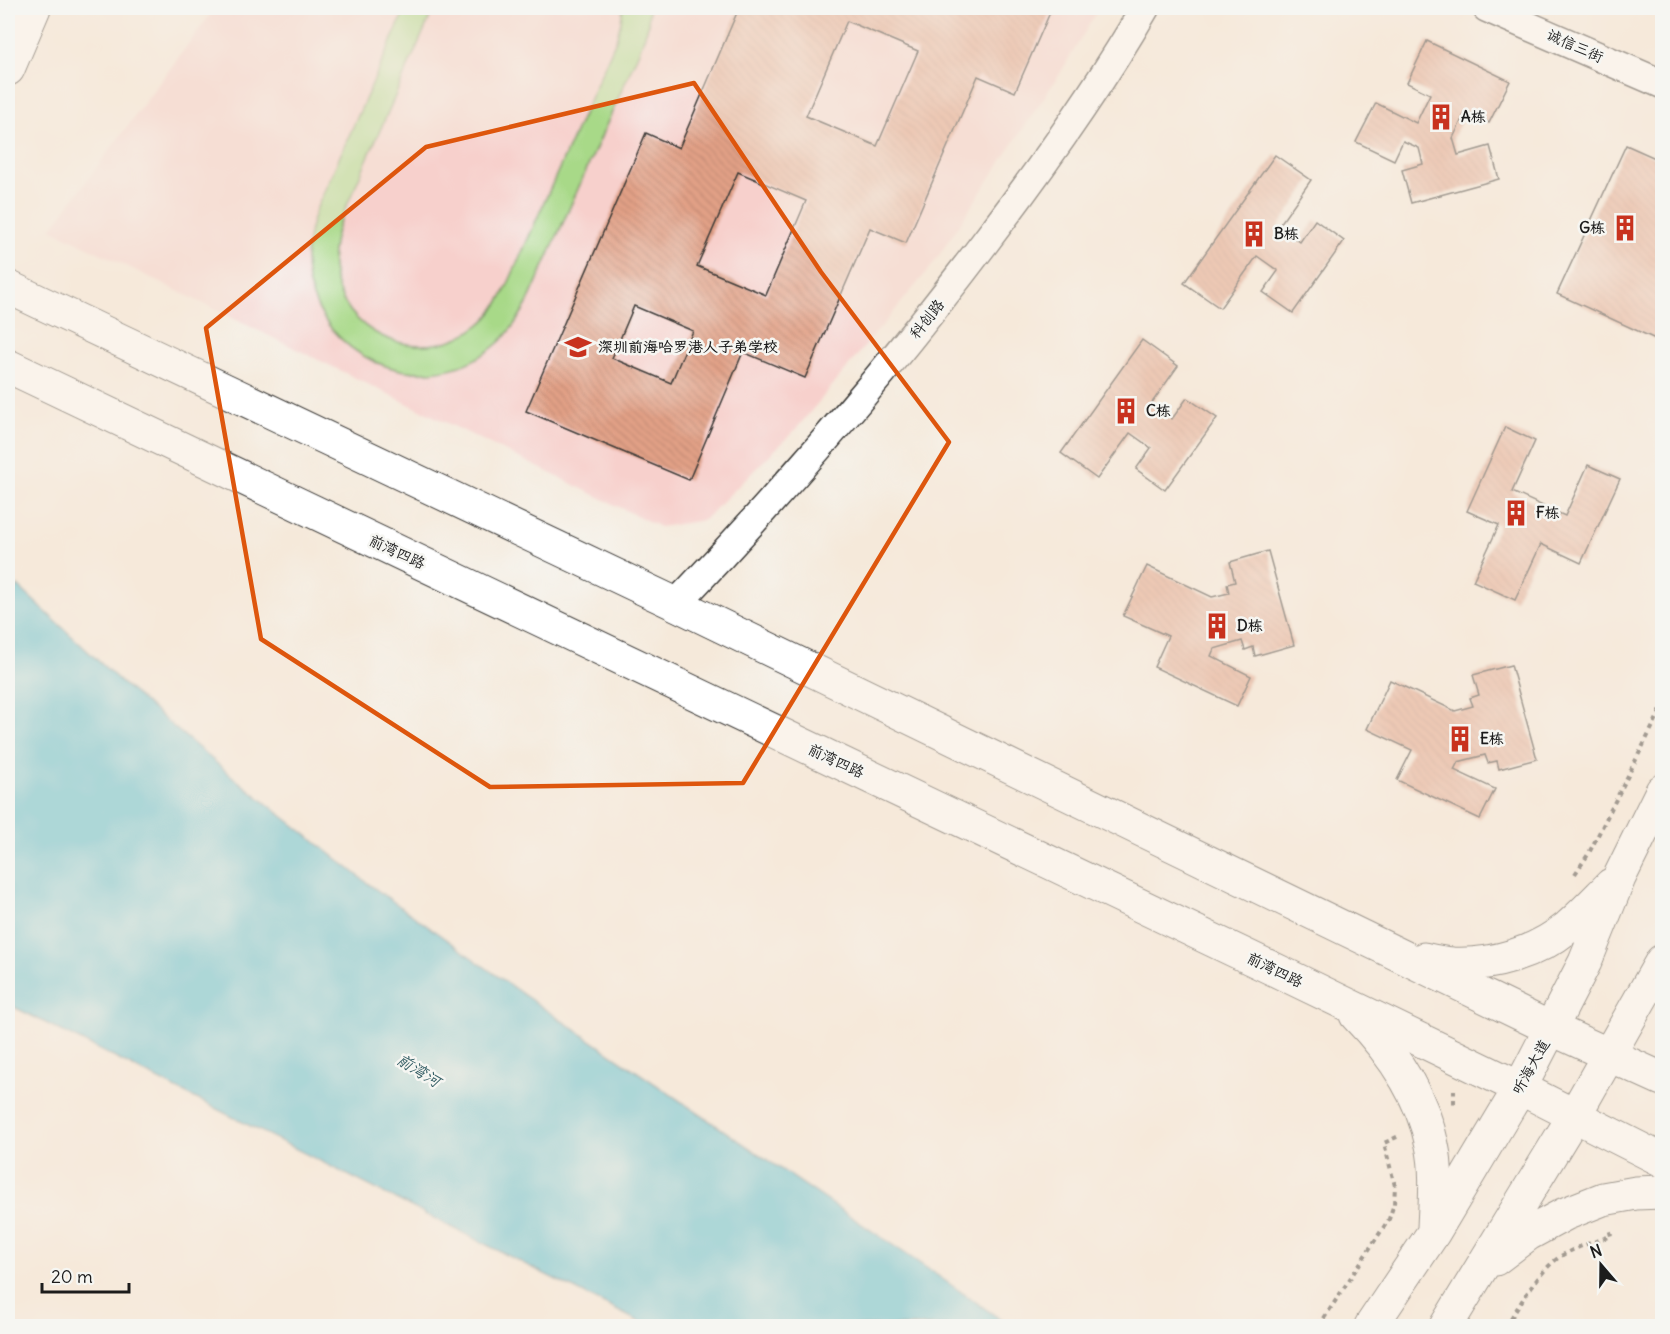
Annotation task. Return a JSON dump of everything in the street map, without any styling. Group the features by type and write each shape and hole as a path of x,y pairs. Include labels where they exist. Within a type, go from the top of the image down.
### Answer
{"street":[{"path":"8,69 34,8"},
{"name":"科创路","path":"675,604 826,440 935,310 1042,167 1129,36 1144,8"},
{"name":"诚信三街","path":"1487,8 1662,84"},
{"path":"8,287 675,604 1552,1029 1662,1079"},
{"name":"前湾四路","path":"8,366 1344,1003 1662,1160"},
{"name":"听海大道","path":"1371,1326 1434,1232 1520,1088 1585,962 1619,878 1662,791"},
{"path":"1401,956 1452,964 1484,962 1516,956 1538,946 1566,928 1619,878"},
{"path":"1446,1326 1574,1116 1662,961"},
{"path":"1344,1003 1388,1052 1417,1100 1427,1125 1436,1181 1434,1232"},
{"path":"1482,1270 1528,1234 1565,1214 1603,1199 1636,1193 1662,1192"}],"path":[{"path":"1572,878 1589,853 1662,708"},
{"path":"1319,1326 1389,1219 1394,1204 1395,1186 1384,1143"},
{"path":"1506,1326 1535,1282 1555,1261 1566,1253 1611,1236"}],"highlighted area":[{"path":"694,83 821,272 949,442 743,783 490,787 261,639 206,328 426,147"}],"shaded area":[{"name":"深圳前海哈罗港人子弟学校","path":"215,8 1099,8 1059,75 931,267 797,428 704,520 660,527 51,229"}],"green space":[{"path":"406,8 434,8 340,221 334,242 333,264 335,279 344,301 357,319 374,332 394,341 416,345 438,344 459,337 479,325 493,310 504,293 616,40 623,8 649,8 648,26 640,49 527,304 517,320 497,344 472,361 444,370 416,372 388,367 363,356 340,338 322,316 310,288 306,269 308,240 315,212"}],"water":[{"name":"前湾河","path":"18,586 123,684 233,777 370,885 524,995 1010,1326 648,1326 8,1004 8,602"}],"building":[{"path":"739,8 1052,8 1015,92 978,76 906,243 870,228 805,378 743,352 689,480 526,411 646,133 679,148","holes":["847,21 918,51 877,146 806,116","738,172 806,201 766,295 697,266","634,306 693,331 671,383 612,358"]},
{"name":"A栋","path":"1427,41 1510,81 1489,123 1466,111 1453,138 1458,155 1490,146 1499,179 1411,203 1402,170 1423,164 1419,148 1403,141 1394,160 1356,142 1376,103 1416,123 1430,94 1407,83"},
{"name":"G栋","path":"1626,145 1662,161 1662,342 1557,294"},
{"name":"B栋","path":"1275,155 1311,180 1278,227 1300,242 1315,220 1344,241 1293,313 1263,292 1278,271 1257,256 1220,308 1184,283"},
{"name":"C栋","path":"1142,340 1178,366 1151,404 1172,419 1187,398 1217,418 1165,490 1136,469 1151,448 1130,433 1097,479 1061,453"},
{"name":"F栋","path":"1505,427 1535,441 1512,492 1565,516 1588,465 1620,479 1581,563 1541,544 1515,600 1473,581 1499,525 1467,511"},
{"name":"D栋","path":"1268,551 1294,645 1255,656 1253,647 1245,650 1242,641 1214,649 1211,656 1251,676 1237,706 1154,667 1168,636 1123,616 1147,566 1212,597 1229,593 1227,584 1235,582 1230,562"},
{"name":"E栋","path":"1511,665 1537,759 1499,769 1497,761 1488,763 1485,755 1458,762 1454,770 1495,789 1480,819 1397,780 1412,750 1367,729 1390,680 1455,711 1473,706 1470,698 1479,695 1473,675"}],"place":[{"name":"A栋","path":"1441,117"},
{"name":"G栋","path":"1625,228"},
{"name":"B栋","path":"1254,234"},
{"name":"深圳前海哈罗港人子弟学校","path":"578,347"},
{"name":"C栋","path":"1126,411"},
{"name":"F栋","path":"1516,513"},
{"name":"D栋","path":"1217,626"},
{"name":"E栋","path":"1460,739"}]}
